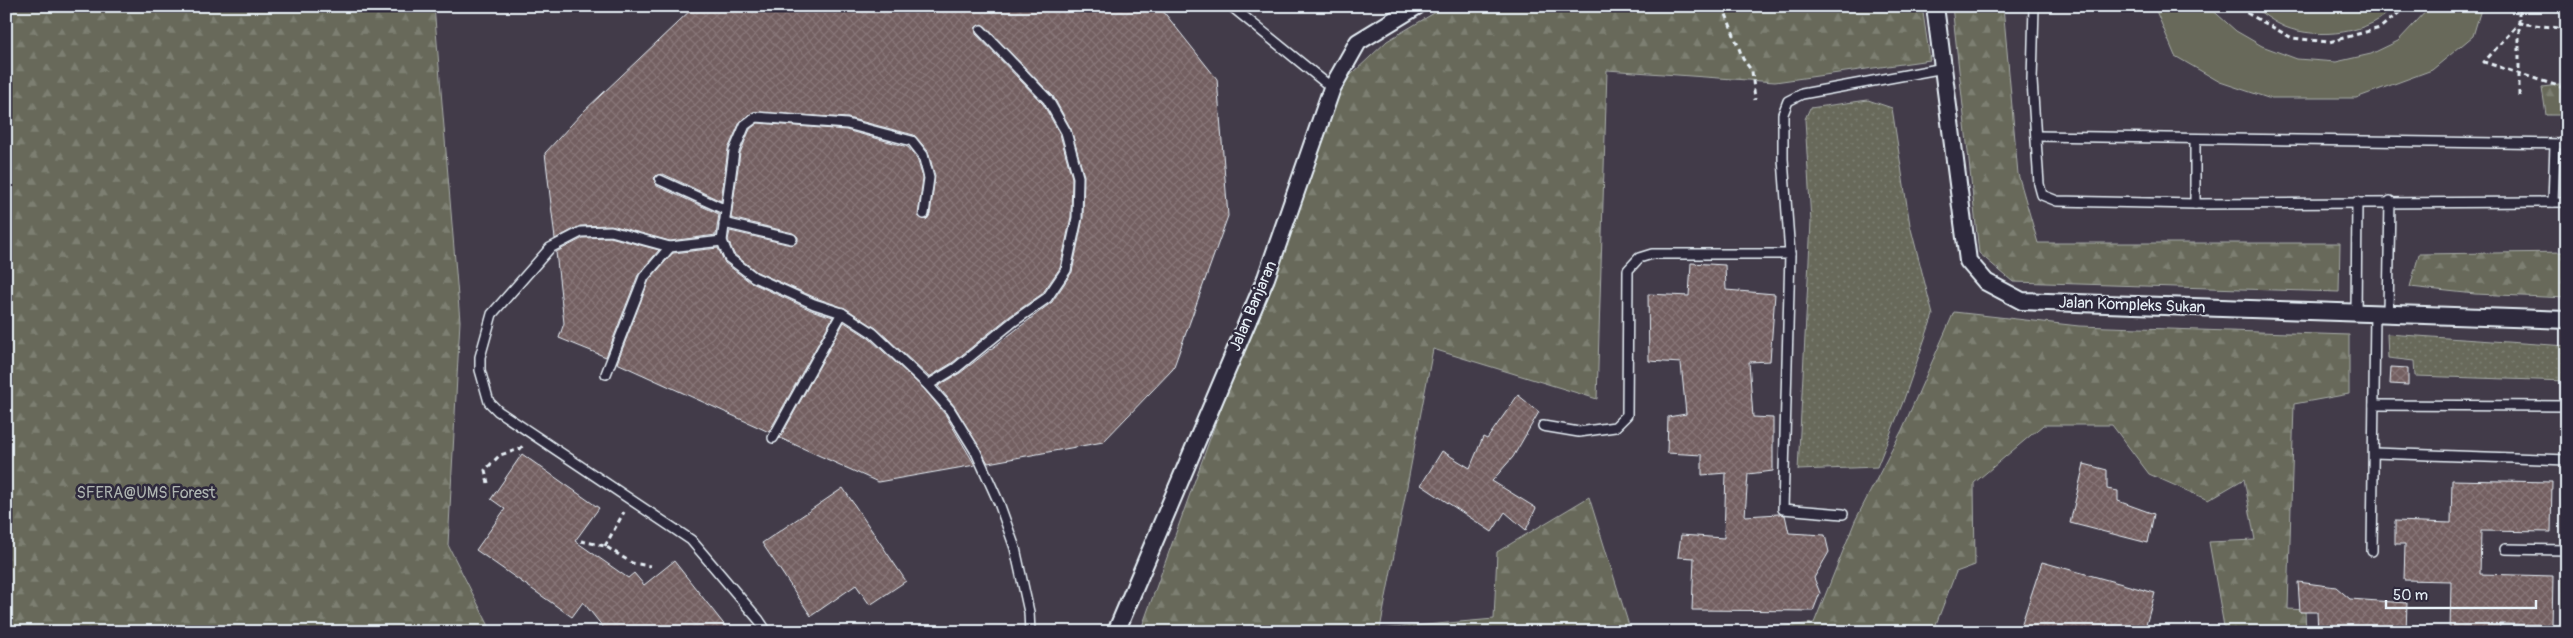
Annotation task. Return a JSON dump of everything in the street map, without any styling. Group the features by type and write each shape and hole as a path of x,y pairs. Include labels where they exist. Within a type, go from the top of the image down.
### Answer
{"street":[{"name":"Jalan Banjaran","path":"1116,632 1266,278 1332,88 1358,42 1417,6"},
{"name":"Jalan Kompleks Sukan","path":"1936,6 1968,262 1986,282 2022,301 2567,320"}],"lane":[{"path":"1231,6 1332,88"},
{"path":"2034,6 2032,81 2039,184 2042,195 2057,201 2194,204 2390,201 2567,202"},
{"path":"928,385 956,368 1014,321 1047,298 1066,270 1077,218 1078,177 1066,132 1048,100 981,30"},
{"path":"1843,514 1783,509 1790,254 1783,150 1783,114 1788,102 1802,94 1944,68"},
{"path":"924,214 929,178 923,155 912,141 847,124 756,117 745,125 734,151 722,241 729,258 754,277 814,304 842,313 873,333 928,385 950,410 976,452 999,503 1014,548 1029,612 1030,632"},
{"path":"2037,136 2195,140 2567,144"},
{"path":"2194,204 2195,140"},
{"path":"2553,202 2555,145"},
{"path":"660,180 726,210"},
{"path":"2372,551 2374,405 2390,201"},
{"path":"2356,314 2357,202"},
{"path":"724,223 792,239"},
{"path":"722,241 670,246 611,231 581,232 550,248 492,314 480,363 489,402 498,411 632,498 691,540 767,632"},
{"path":"606,374 644,277 670,246"},
{"path":"1543,426 1579,432 1615,427 1627,415 1628,270 1639,258 1652,254 1790,254"},
{"path":"773,438 842,313"},
{"path":"2374,405 2567,406"},
{"path":"2374,453 2567,460"},
{"path":"2505,550 2567,550"}],"path":[{"path":"1723,6 1743,59 1752,71 1755,100"},
{"path":"2241,6 2247,12 2292,38 2329,42 2380,28 2406,6"},
{"path":"2519,96 2520,6"},
{"path":"2519,23 2567,29"},
{"path":"2519,23 2484,62 2567,89"},
{"path":"488,483 485,470 500,455 520,449 532,433"},
{"path":"605,546 632,498"},
{"path":"581,540 605,546 632,563 650,566"}],"shaded area":[{"path":"365,6 2567,6 2567,632 6,632"}],"green space":[{"name":"SFERA@UMS Forest","path":"6,6 434,6 460,321 448,545 492,632 6,632"},
{"path":"1446,6 1922,6 1930,60 1775,82 1607,70 1597,399 1433,349 1380,629 1494,619 1497,552 1589,497 1631,632 1140,632 1337,88 1387,41"},
{"path":"1952,6 2003,6 2018,174 2038,243 2340,243 2339,292 2013,282 1979,253"},
{"path":"2154,6 2208,6 2236,31 2262,46 2297,59 2336,62 2371,54 2398,41 2431,6 2482,6 2473,36 2432,70 2356,98 2268,98 2220,82 2175,56"},
{"path":"2252,6 2394,6 2373,23 2359,28 2344,32 2313,33 2285,27"},
{"path":"2567,84 2567,115 2546,115 2542,87"},
{"path":"1868,100 1892,108 1910,225 1933,315 1903,402 1877,467 1798,470 1811,222 1805,119 1810,108"},
{"path":"2567,252 2567,298 2475,294 2410,287 2419,254"},
{"path":"1954,312 2079,326 2349,335 2349,394 2294,404 2288,609 2305,610 2306,632 2225,632 2209,542 2255,540 2244,479 2208,500 2149,474 2112,425 2043,425 1974,483 1975,565 1956,572 1933,632 1731,632 1814,623 1855,521 1902,430"},
{"path":"2387,334 2567,346 2567,381 2415,376 2414,361 2388,358"},
{"path":"2561,579 2567,579 2567,632 2562,632"}],"building":[{"path":"695,6 1159,6 1217,79 1228,216 1173,369 1103,442 988,463 955,407 938,386 960,373 1052,302 1072,272 1083,218 1084,176 1071,129 1053,96 982,24 975,28 976,34 1043,104 1060,134 1072,178 1071,217 1060,268 1042,294 1010,316 952,363 929,377 876,328 845,308 816,298 757,272 734,254 728,240 730,231 791,245 798,241 798,237 793,233 731,218 740,153 750,129 758,123 846,130 908,147 917,158 923,178 918,216 926,220 930,215 935,176 928,151 914,135 848,118 753,112 740,122 728,149 721,201 663,174 657,175 654,178 657,186 719,214 716,235 670,241 611,225 580,226 555,239 545,153 583,112"},
{"path":"610,237 659,250 638,275 606,357 559,338 564,323 556,252 583,238"},
{"path":"718,248 725,263 750,282 811,310 833,317 769,432 617,363 649,280 673,253"},
{"path":"1691,263 1725,265 1726,290 1775,294 1770,361 1749,362 1753,417 1773,418 1773,471 1748,474 1745,516 1785,515 1789,533 1825,535 1829,552 1814,578 1820,593 1813,611 1692,610 1694,558 1678,557 1681,535 1724,538 1726,473 1702,475 1702,455 1667,453 1668,417 1686,414 1681,363 1649,361 1648,294 1689,296"},
{"path":"844,322 869,338 924,389 945,414 975,465 878,482 780,438"},
{"path":"2391,367 2408,368 2408,385 2390,384"},
{"path":"1518,395 1539,412 1513,457 1492,481 1536,508 1526,530 1505,512 1492,532 1421,485 1442,451 1470,468 1483,437 1487,439"},
{"path":"522,454 599,508 575,541 628,578 634,573 644,585 674,561 730,632 607,632 583,602 572,617 476,550 505,509 491,499"},
{"path":"2084,464 2107,470 2107,489 2118,491 2118,501 2154,514 2148,543 2070,523"},
{"path":"2452,480 2552,482 2551,532 2481,531 2480,574 2553,576 2552,625 2500,624 2499,632 2450,632 2451,581 2404,580 2405,544 2395,544 2395,521 2451,523"},
{"path":"843,488 906,581 870,605 856,585 811,616 762,543"},
{"path":"2042,562 2155,593 2144,632 2019,632"},
{"path":"2298,582 2336,587 2350,599 2407,603 2406,632 2318,632 2317,612 2300,612"}]}
